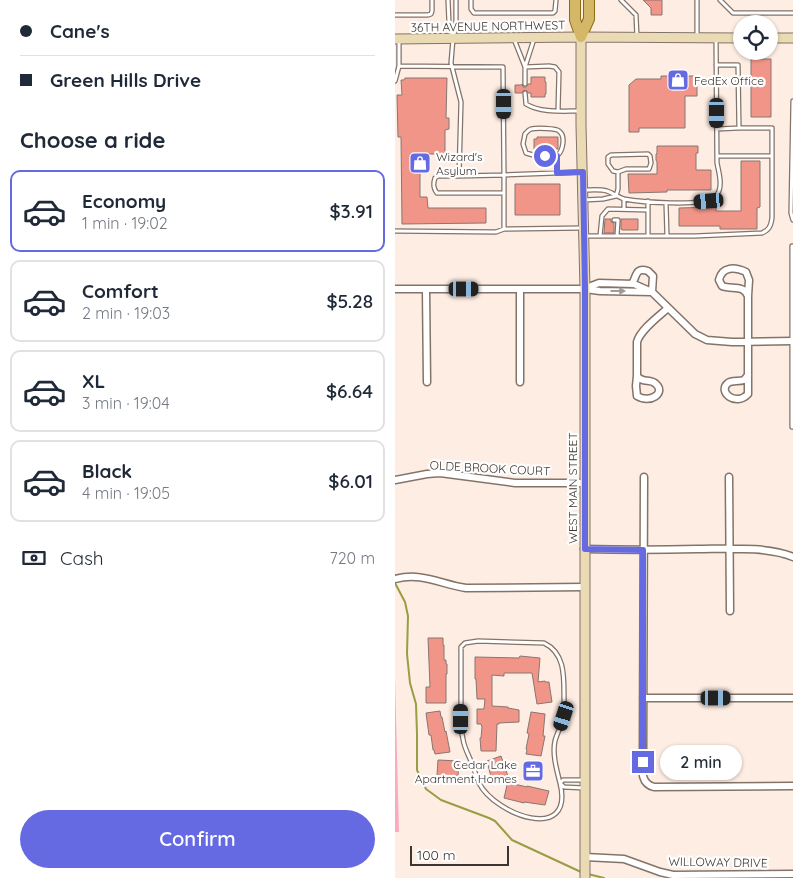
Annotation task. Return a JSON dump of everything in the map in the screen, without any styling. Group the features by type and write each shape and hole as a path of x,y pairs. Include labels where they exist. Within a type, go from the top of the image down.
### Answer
{"main road":[{"name":"WEST MAIN STREET","path":"575,0 575,20 581,37 585,289 585,878"},
{"name":"WEST MAIN STREET","path":"581,37 589,19 589,0"},
{"name":"36TH AVENUE NORTHWEST","path":"397,39 733,38"},
{"path":"778,38 793,38"}],"street":[{"path":"748,296 743,289 721,286 719,280 722,272 730,269 742,270 746,272 749,280 748,394 743,399 735,400 729,397 725,392 727,384 744,380 748,375"},
{"path":"632,284 639,271 648,271 653,276 652,292"},
{"path":"585,289 599,283 632,284 652,292 695,334 703,339 711,341 792,341"},
{"path":"395,289 585,289 652,292"},
{"path":"427,289 427,382"},
{"path":"520,289 520,382"},
{"path":"637,376 638,338 668,308"},
{"name":"OLDE BROOK COURT","path":"395,480 427,474 440,474 515,483 585,483"},
{"path":"643,477 643,777 650,786 793,786"},
{"path":"729,477 730,611"},
{"path":"585,549 729,549 778,552 793,558"},
{"path":"395,579 417,576 466,588 585,587"},
{"path":"643,698 793,698"},
{"name":"WILLOWAY DRIVE","path":"585,856 624,859 673,875 793,874"}],"lane":[{"path":"395,15 431,14 432,0"},
{"path":"448,0 449,23 453,39"},
{"path":"456,0 456,25 451,63 461,102 459,176"},
{"path":"471,0 471,9 474,13 543,13 555,11 555,0"},
{"path":"621,0 636,15 637,38"},
{"path":"697,0 697,38"},
{"path":"720,0 733,12 793,13"},
{"path":"514,38 525,67"},
{"path":"525,84 525,67 534,38"},
{"path":"583,190 606,191 624,199 666,203 709,201 715,197 719,191 720,179 717,156 716,38"},
{"path":"395,81 399,66 397,39"},
{"path":"716,65 738,65 739,128"},
{"path":"399,66 503,67 504,229"},
{"path":"525,67 549,66 555,67 559,72 558,111"},
{"path":"525,93 526,104 545,111 581,111"},
{"path":"793,101 791,213 793,220"},
{"path":"395,231 496,232 504,229 584,232 600,236 762,233 769,229 772,218 772,128 717,129"},
{"path":"557,156 527,154 523,144 525,134 531,129 556,129 560,131 562,148 557,156 557,173"},
{"path":"647,154 650,156 649,169 626,169 618,172 613,172 608,164 608,157 647,154"},
{"path":"717,156 772,156"},
{"path":"504,193 437,193 433,183 435,178 439,176 583,172"},
{"path":"616,196 618,172"},
{"path":"583,200 616,196"},
{"path":"624,199 624,210"},
{"path":"648,201 648,236"},
{"path":"666,203 667,236"},
{"path":"600,236 602,216 608,209 648,210"},
{"path":"614,220 618,220 616,227 617,236"},
{"path":"793,246 793,427"},
{"path":"560,783 562,792 561,806 557,814 550,817 528,818 517,814 487,795 479,783 463,740 461,719 461,647 465,643 544,643 551,646 561,663 564,676 564,716 555,742 554,752 560,783 564,787 585,784"},
{"path":"560,783 563,780 585,784"}],"shaded area":[{"path":"395,679 399,832 395,832"}],"building":[{"path":"643,0 662,0 662,15 651,15 651,8"},
{"path":"751,60 771,60 771,117 751,117"},
{"path":"661,76 697,76 697,96 685,96 685,128 639,128 639,132 629,132 629,85 636,79 661,79"},
{"path":"531,77 545,77 545,97 531,97 531,93 525,90 522,93 515,93 515,85 522,84 523,87 526,87 528,84 531,84"},
{"path":"405,78 447,78 446,118 449,118 449,129 445,130 445,154 429,154 429,170 420,170 420,197 427,197 428,208 486,208 486,223 402,224 401,137 398,137 397,95 402,95 401,80"},
{"path":"537,137 558,137 558,149 534,149 534,139 537,139"},
{"path":"657,146 698,146 696,170 711,170 711,190 667,190 667,192 629,193 628,174 657,174"},
{"path":"741,161 760,161 760,207 757,208 757,229 720,229 720,226 679,226 679,208 716,207 716,211 741,211"},
{"path":"515,184 560,184 560,215 515,215"},
{"path":"605,219 611,219 611,222 614,223 614,233 604,233"},
{"path":"621,219 638,219 638,230 622,230"},
{"path":"428,638 443,638 444,660 446,660 447,664 446,703 426,703 426,687 430,687"},
{"path":"520,656 540,658 538,682 549,682 552,702 537,704 532,673 504,673 504,676 492,675 492,706 519,710 519,722 497,724 496,751 481,751 480,738 482,727 481,724 477,724 477,709 484,709 485,699 477,699 475,657 519,658"},
{"path":"440,711 450,752 435,754 431,735 429,735 426,713"},
{"path":"531,712 545,714 543,736 545,736 541,756 526,754"},
{"path":"501,756 508,776 494,781 491,777 487,761"},
{"path":"438,760 459,761 458,776 445,777 437,775"},
{"name":"Cedar Lake Apartment Homes","path":"536,763 538,772 541,771 542,777 530,780 526,765"},
{"path":"508,781 549,791 545,805 524,803 504,798"}],"waterway":[{"path":"395,583 405,602 408,616 407,654 410,683 416,704 417,770 426,789 441,800 495,821 512,840 581,872"},
{"path":"588,874 604,878"}],"place":[{"name":"FedEx Office","path":"678,80"},
{"name":"Wizard's Asylum","path":"420,163"},
{"name":"Cedar Lake Apartment Homes","path":"533,771"}],"route":[{"path":"545,156 557,156 557,173 583,172 585,549 643,550 643,762"}]}
